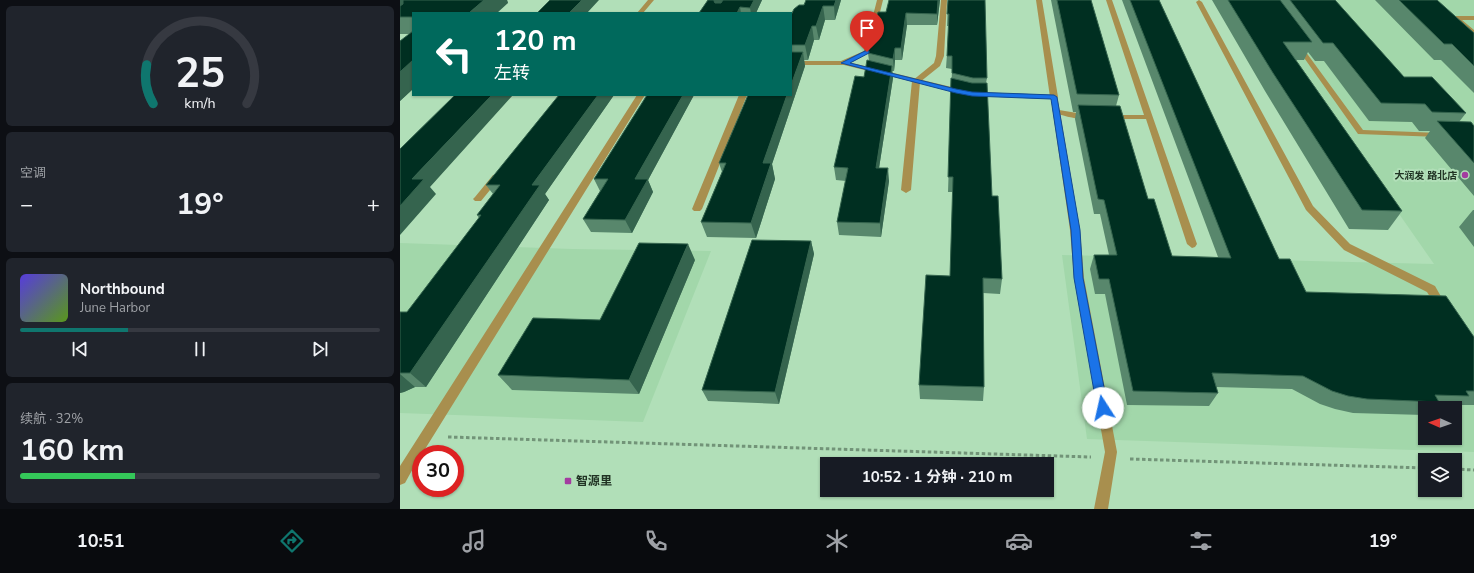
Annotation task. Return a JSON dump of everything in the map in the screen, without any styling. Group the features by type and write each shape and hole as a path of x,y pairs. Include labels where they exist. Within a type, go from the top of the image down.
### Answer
{"street":[{"path":"641,12 651,0"},
{"path":"844,63 867,52 880,0"},
{"path":"906,190 916,81 937,64 940,56 944,0"},
{"path":"1039,0 1075,230 1079,278 1111,452 1101,509"},
{"path":"1110,0 1192,244"},
{"path":"1199,2 1310,208 1347,247 1431,288 1448,315"},
{"path":"1474,18 1456,18 1474,34"},
{"path":"1293,38 1361,132 1451,135"},
{"path":"792,63 844,63 972,94 1054,97"},
{"path":"400,478 640,96"},
{"path":"697,209 744,96"},
{"path":"1056,111 1075,116 1149,117"},
{"path":"478,199 503,168"}],"path":[{"path":"426,436 1418,468"},
{"path":"1462,469 1474,470"}],"shaded area":[{"path":"1250,0 1474,0 1474,452 1087,439 1062,255 1434,264"},
{"path":"400,243 572,249 711,251 643,422 400,413"}],"building":[{"path":"403,0 484,0 470,12 412,12 412,17 400,17 400,6 403,4"},
{"path":"550,0 582,0 570,12 538,12"},
{"path":"708,0 714,0 715,3 721,3 723,0 754,0 750,8 740,7 738,12 700,12"},
{"path":"806,0 836,0 834,6 823,6 816,26 812,26 805,45 792,45 792,13 799,5 804,5"},
{"path":"889,0 938,0 937,14 906,13 901,48 895,48 893,59 868,53 878,12 886,12"},
{"path":"948,0 985,0 987,78 973,78 952,73 952,56 947,56 949,14 947,14"},
{"path":"1057,0 1091,0 1119,95 1077,94"},
{"path":"1130,0 1159,0 1279,259 1290,259 1306,292 1446,296 1474,337 1474,391 1466,391 1469,396 1435,395 1438,401 1367,399 1348,396 1332,391 1303,376 1212,373 1218,393 1133,391 1109,279 1099,279 1094,255 1117,255 1104,200 1098,199 1078,105 1120,106 1148,199 1154,199 1172,256 1231,258"},
{"path":"1228,0 1280,0 1312,42 1283,42 1402,211 1362,210 1273,73"},
{"path":"1290,0 1335,0 1404,77 1432,77 1466,113 1432,112 1425,104 1381,103 1333,43 1323,43"},
{"path":"1399,0 1437,0 1474,33 1474,66 1452,44 1444,44"},
{"path":"412,32 412,61 400,72 400,41"},
{"path":"792,52 803,52 792,82"},
{"path":"867,60 892,66 876,168 888,168 880,223 837,222 848,168 834,167 855,76 864,77"},
{"path":"951,78 972,83 987,83 992,196 998,196 1002,279 983,278 984,387 919,385 926,275 950,276 953,177 948,177"},
{"path":"454,96 491,96 412,179 424,179 400,206 400,149"},
{"path":"558,96 597,96 532,185 540,185 410,373 400,373 400,312 407,312 481,215 477,215 500,185 486,185"},
{"path":"646,96 682,96 635,179 648,179 625,220 583,219 608,179 594,179"},
{"path":"748,96 787,96 763,163 771,163 751,223 701,222 726,163 719,163"},
{"path":"1437,121 1471,122 1474,126 1474,163"},
{"path":"752,240 811,241 775,392 702,390"},
{"path":"639,243 688,244 629,380 498,375 533,318 600,320"}],"place":[{"name":"大润发 路北店","path":"1465,175"},
{"name":"智源里","path":"568,481"}],"route":[{"path":"867,52 844,63 972,94 1054,97 1075,230 1079,278 1103,408"}]}
